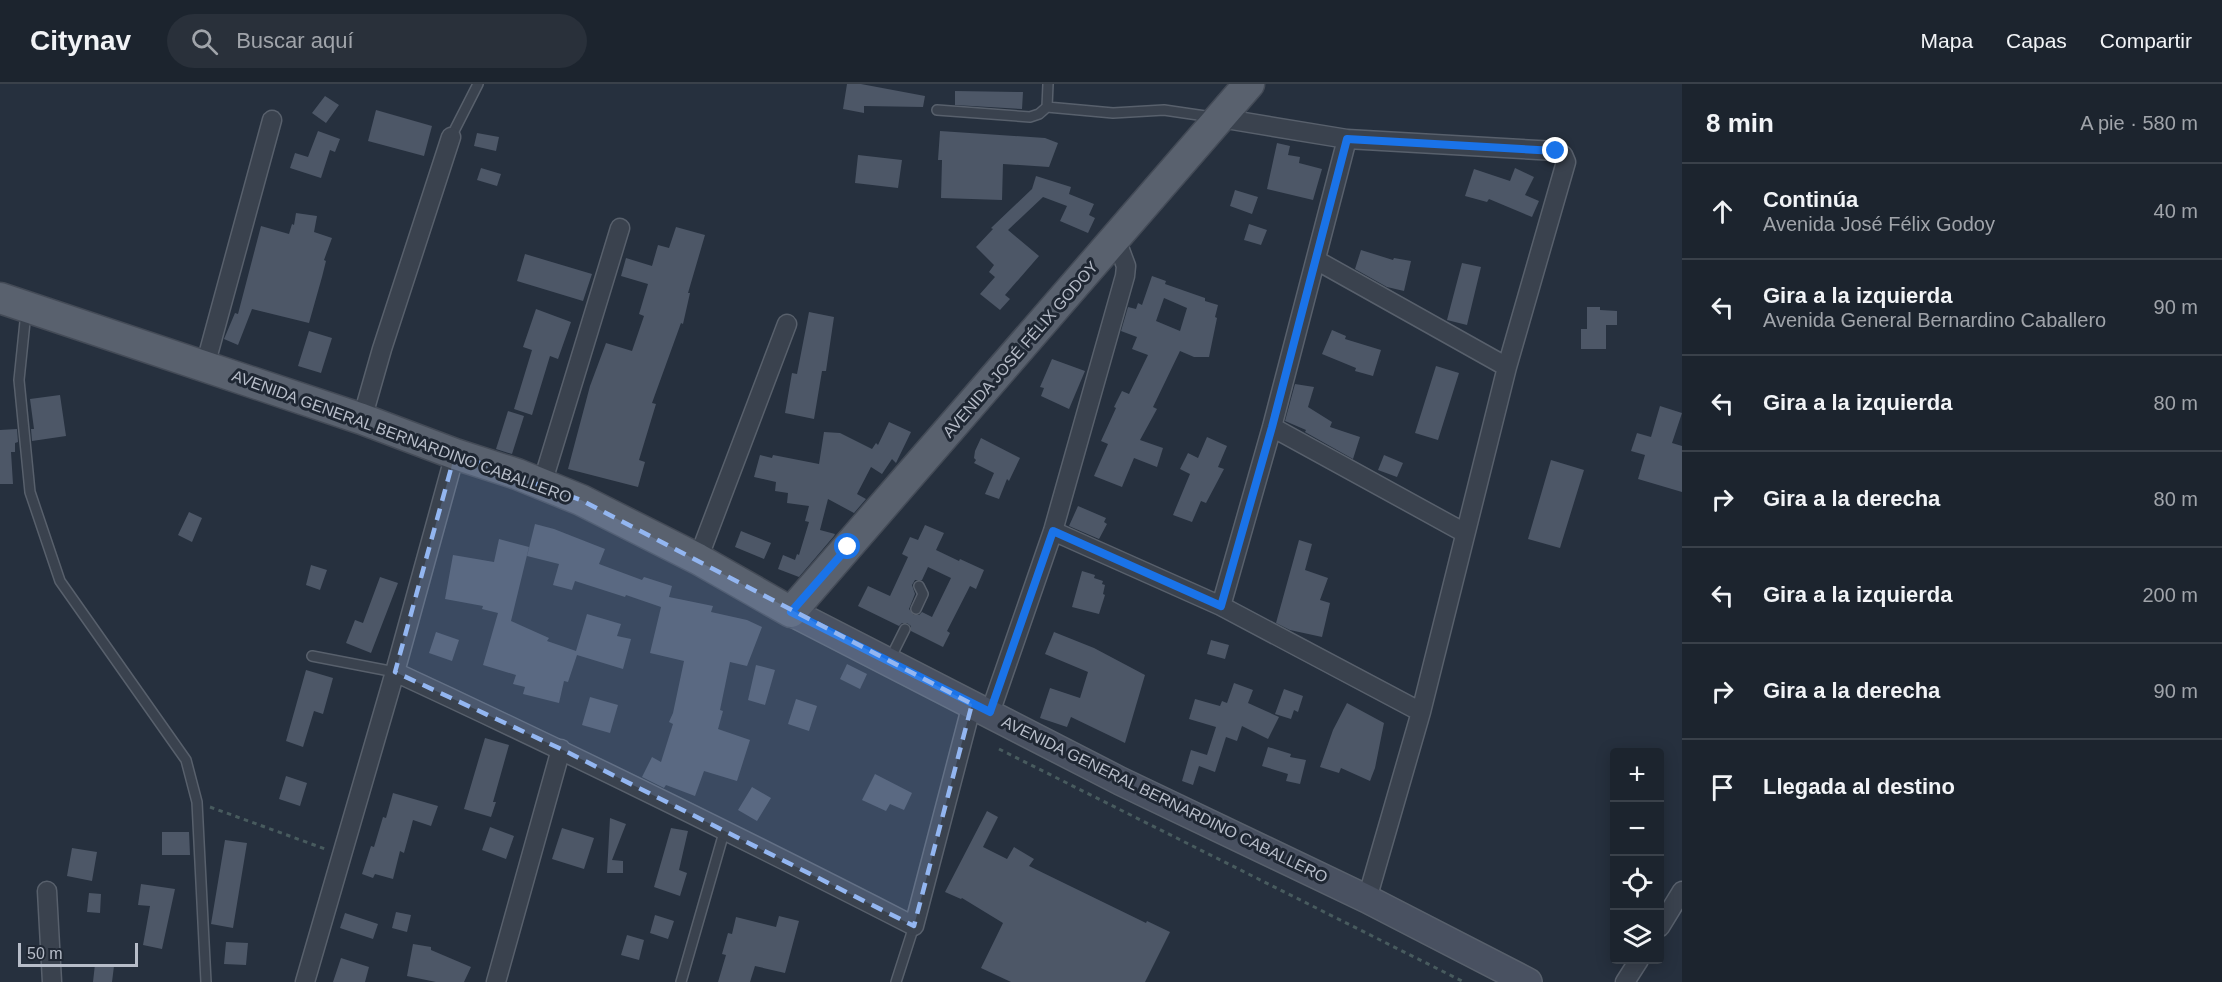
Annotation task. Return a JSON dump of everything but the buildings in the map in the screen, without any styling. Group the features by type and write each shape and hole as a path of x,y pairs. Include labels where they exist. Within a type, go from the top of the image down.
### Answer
{"main road":[{"name":"AVENIDA JOSÉ FÉLIX GODOY","path":"791,612 1249,84"},
{"name":"AVENIDA GENERAL BERNARDINO CABALLERO","path":"13,303 362,419 455,454 518,474 581,500 698,559 791,612 1120,781 1367,899 1528,982"}],"street":[{"path":"1220,118 1347,139 1546,150 1563,154 1566,162 1507,367 1421,711 1367,899"},
{"path":"205,366 272,120"},
{"path":"362,419 382,349 451,137"},
{"path":"1221,606 1272,427 1347,139"},
{"path":"542,484 620,228"},
{"path":"395,672 725,829 914,926 981,708 1053,531 1125,276 1126,266 1116,239"},
{"path":"1316,260 1507,367"},
{"path":"698,559 787,324"},
{"path":"1272,427 1465,533"},
{"path":"305,982 340,854 395,672 455,454"},
{"path":"1053,531 1221,606 1421,711"},
{"path":"496,982 561,749"},
{"path":"47,891 52,982"},
{"path":"1664,919 1682,891"},
{"path":"1625,982 1636,964"}],"lane":[{"path":"451,137 478,84"},
{"path":"937,110 1030,117 1039,114 1047,107 1048,84"},
{"path":"1047,107 1113,113 1164,110 1220,118"},
{"path":"13,303 30,492 60,580 186,760 196,802 206,982"},
{"path":"916,609 923,594 919,586"},
{"path":"889,661 905,629"},
{"path":"312,656 395,672"},
{"path":"681,982 725,829"},
{"path":"896,982 914,926"}],"path":[{"path":"999,749 1464,982"},
{"path":"196,802 340,854"}],"highlighted area":[{"path":"455,454 581,500 972,704 914,926 561,749 395,672"}],"route":[{"path":"848,547 791,612 990,712 1053,531 1221,606 1272,427 1347,139 1556,151"}]}
